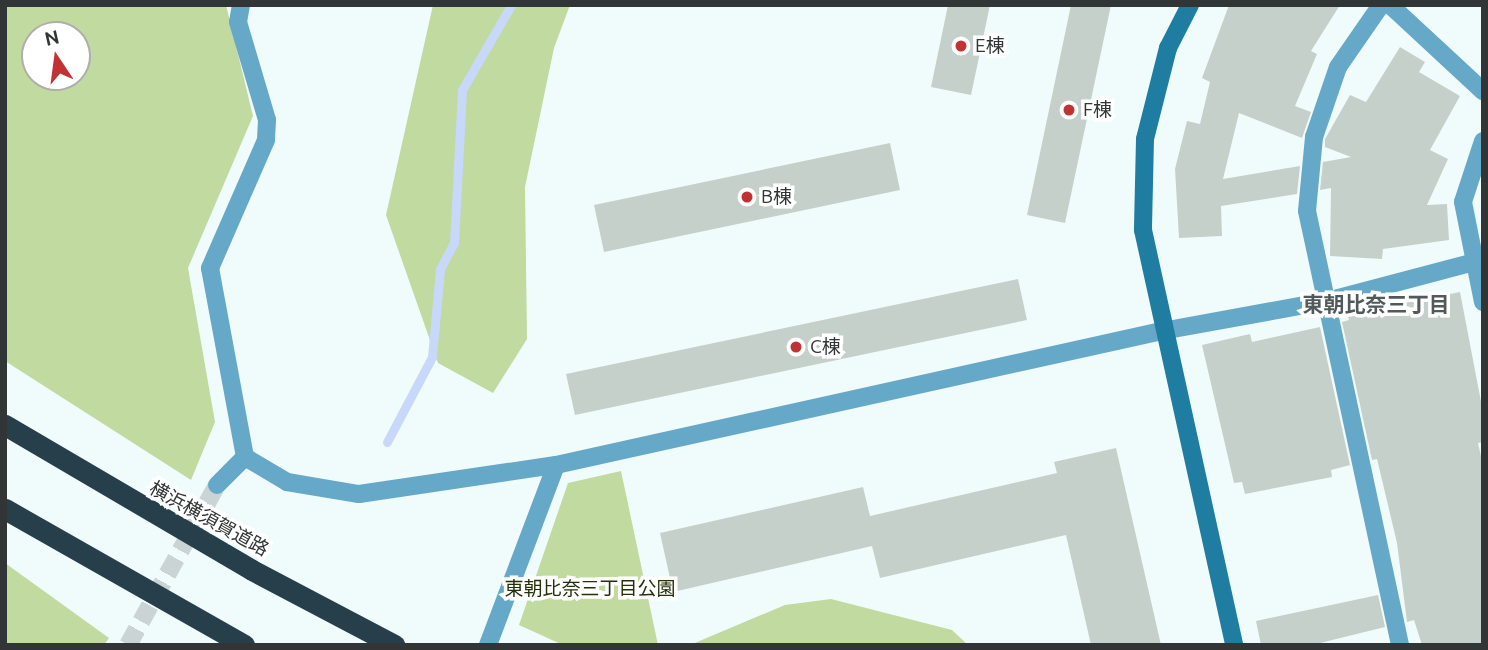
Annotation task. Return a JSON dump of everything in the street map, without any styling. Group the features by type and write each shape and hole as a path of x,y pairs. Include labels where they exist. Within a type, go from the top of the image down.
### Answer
{"highway":[{"name":"横浜横須賀道路","path":"5,425 252,570 394,645"},
{"path":"5,509 244,645"}],"street":[{"path":"241,5 238,22 267,120 266,140 210,268 245,457 287,482 359,494 556,465 1162,331 1327,301 1475,262"},
{"path":"1190,5 1168,48 1145,139 1143,230 1162,331 1234,645"},
{"path":"1381,5 1338,68 1314,137 1307,211 1400,645"},
{"path":"1390,5 1483,91"},
{"path":"1483,141 1463,202 1483,302"},
{"path":"217,485 245,457"},
{"path":"491,639 556,465"}],"green space":[{"path":"5,5 226,5 253,116 188,268 215,422 191,480 5,361"},
{"path":"433,5 570,5 554,48 525,187 527,339 493,393 438,363 386,215"},
{"name":"東朝比奈三丁目公園","path":"621,471 658,645 563,645 519,625 568,483"},
{"path":"5,563 109,638 104,645 5,645"},
{"path":"831,599 952,630 968,645 690,645 785,605"}],"building":[{"name":"E棟","path":"948,5 990,5 971,95 931,87"},
{"name":"F棟","path":"1071,5 1111,5 1065,223 1027,215"},
{"path":"1229,5 1340,5 1311,51 1317,54 1295,106 1311,112 1302,138 1239,113 1223,179 1300,166 1297,194 1221,206 1222,236 1179,238 1175,169 1187,121 1200,124 1210,82 1202,78"},
{"path":"1400,47 1425,62 1419,72 1460,96 1430,150 1448,159 1427,205 1447,204 1449,240 1383,249 1382,259 1330,256 1331,188 1320,190 1323,162 1351,157 1325,147 1325,139 1350,95 1366,102"},
{"name":"B棟","path":"890,143 900,190 604,252 594,205"},
{"name":"C棟","path":"1018,279 1027,320 575,415 566,374"},
{"path":"1460,292 1483,412 1483,442 1478,443 1483,465 1483,645 1422,645 1414,620 1407,622 1397,543 1377,459 1372,460 1342,322 1349,320 1347,314"},
{"path":"1320,327 1350,465 1331,470 1332,477 1245,494 1242,482 1234,483 1202,345 1250,334 1252,342"},
{"path":"1116,448 1161,645 1091,645 1066,535 880,578 872,546 673,592 660,533 863,487 870,516 1057,473 1054,462"},
{"path":"1378,595 1385,627 1312,645 1261,645 1256,621"}],"waterway":[{"path":"387,442 432,357 440,269 454,243 462,90 511,5"}],"tunnel":[{"path":"128,645 217,485"}],"place":[{"name":"E棟","path":"961,46"},
{"name":"F棟","path":"1069,110"},
{"name":"B棟","path":"747,197"},
{"name":"C棟","path":"796,347"}],"district":[{"name":"東朝比奈三丁目","path":"1376,304"}]}
